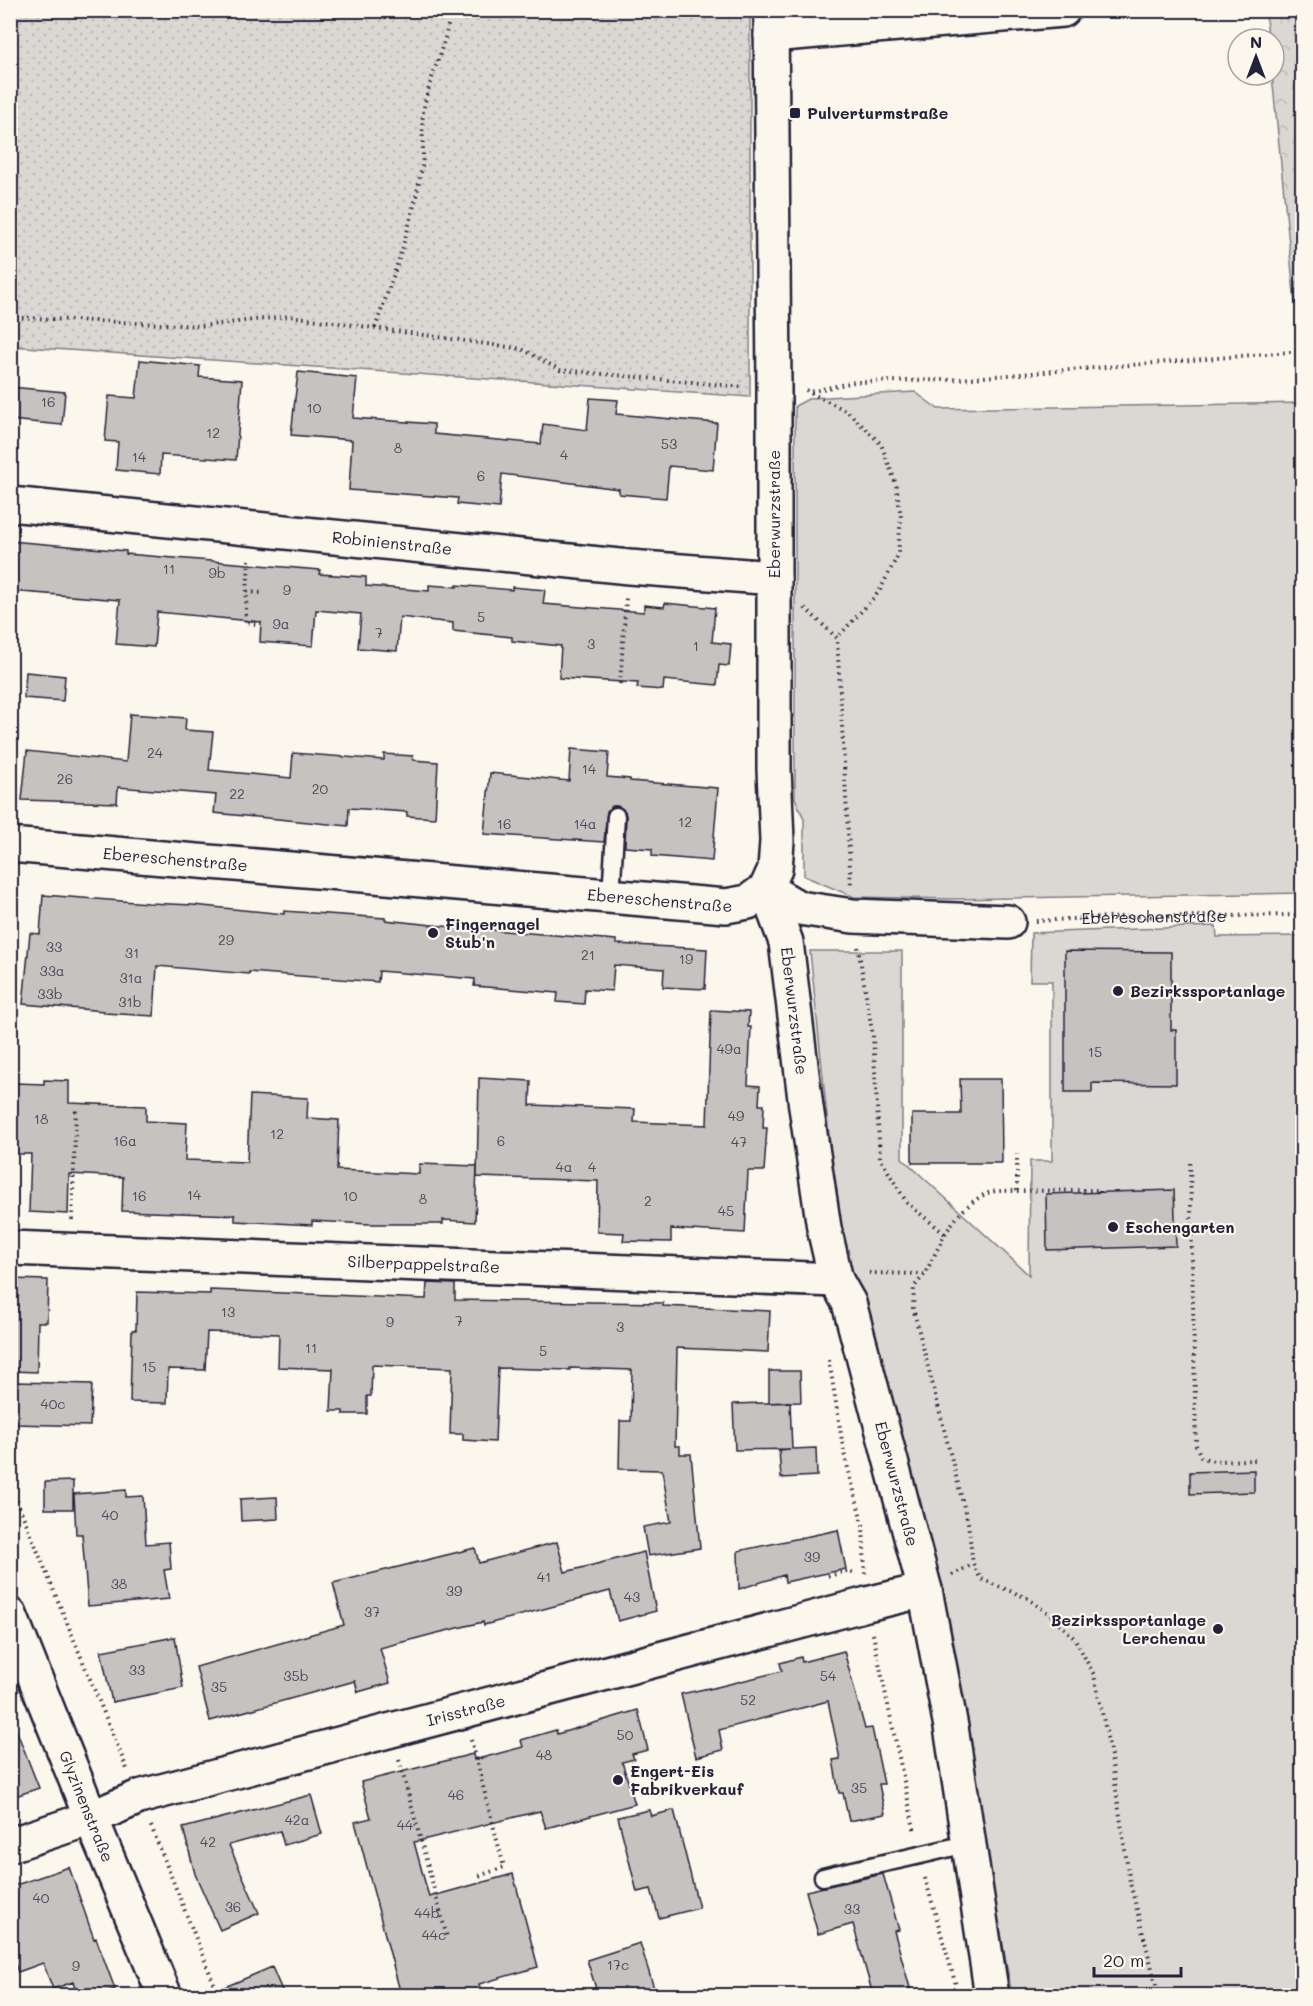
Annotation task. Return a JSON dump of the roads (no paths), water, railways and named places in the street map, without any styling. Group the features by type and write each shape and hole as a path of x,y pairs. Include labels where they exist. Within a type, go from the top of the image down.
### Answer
{"street":[{"path":"771,23 1063,10"},
{"name":"Eberwurzstraße","path":"771,23 774,769 777,841 775,869 766,889 786,942 820,1206 836,1280 849,1303 925,1590 951,1727 992,1995"},
{"name":"Robinienstraße","path":"10,504 628,567 774,578"},
{"name":"Ebereschenstraße","path":"10,845 726,906 748,902 766,889"},
{"path":"766,889 799,908 853,916 1008,922"},
{"name":"Silberpappelstraße","path":"10,1248 836,1280"},
{"name":"Irisstraße","path":"10,1845 91,1818 139,1797 925,1590"},
{"name":"Glyzinenstraße","path":"10,1615 165,1995"}],"lane":[{"path":"611,896 616,816"},
{"path":"823,1876 920,1856 969,1843"}],"place":[{"name":"Pulverturmstraße","path":"795,113"},
{"name":"Fingernagel Stub'n","path":"433,933"},
{"name":"Bezirkssportanlage","path":"1118,991"},
{"name":"Eschengarten","path":"1113,1227"},
{"name":"Bezirkssportanlage Lerchenau","path":"1218,1629"},
{"name":"Engert-Eis Fabrikverkauf","path":"618,1780"}]}
